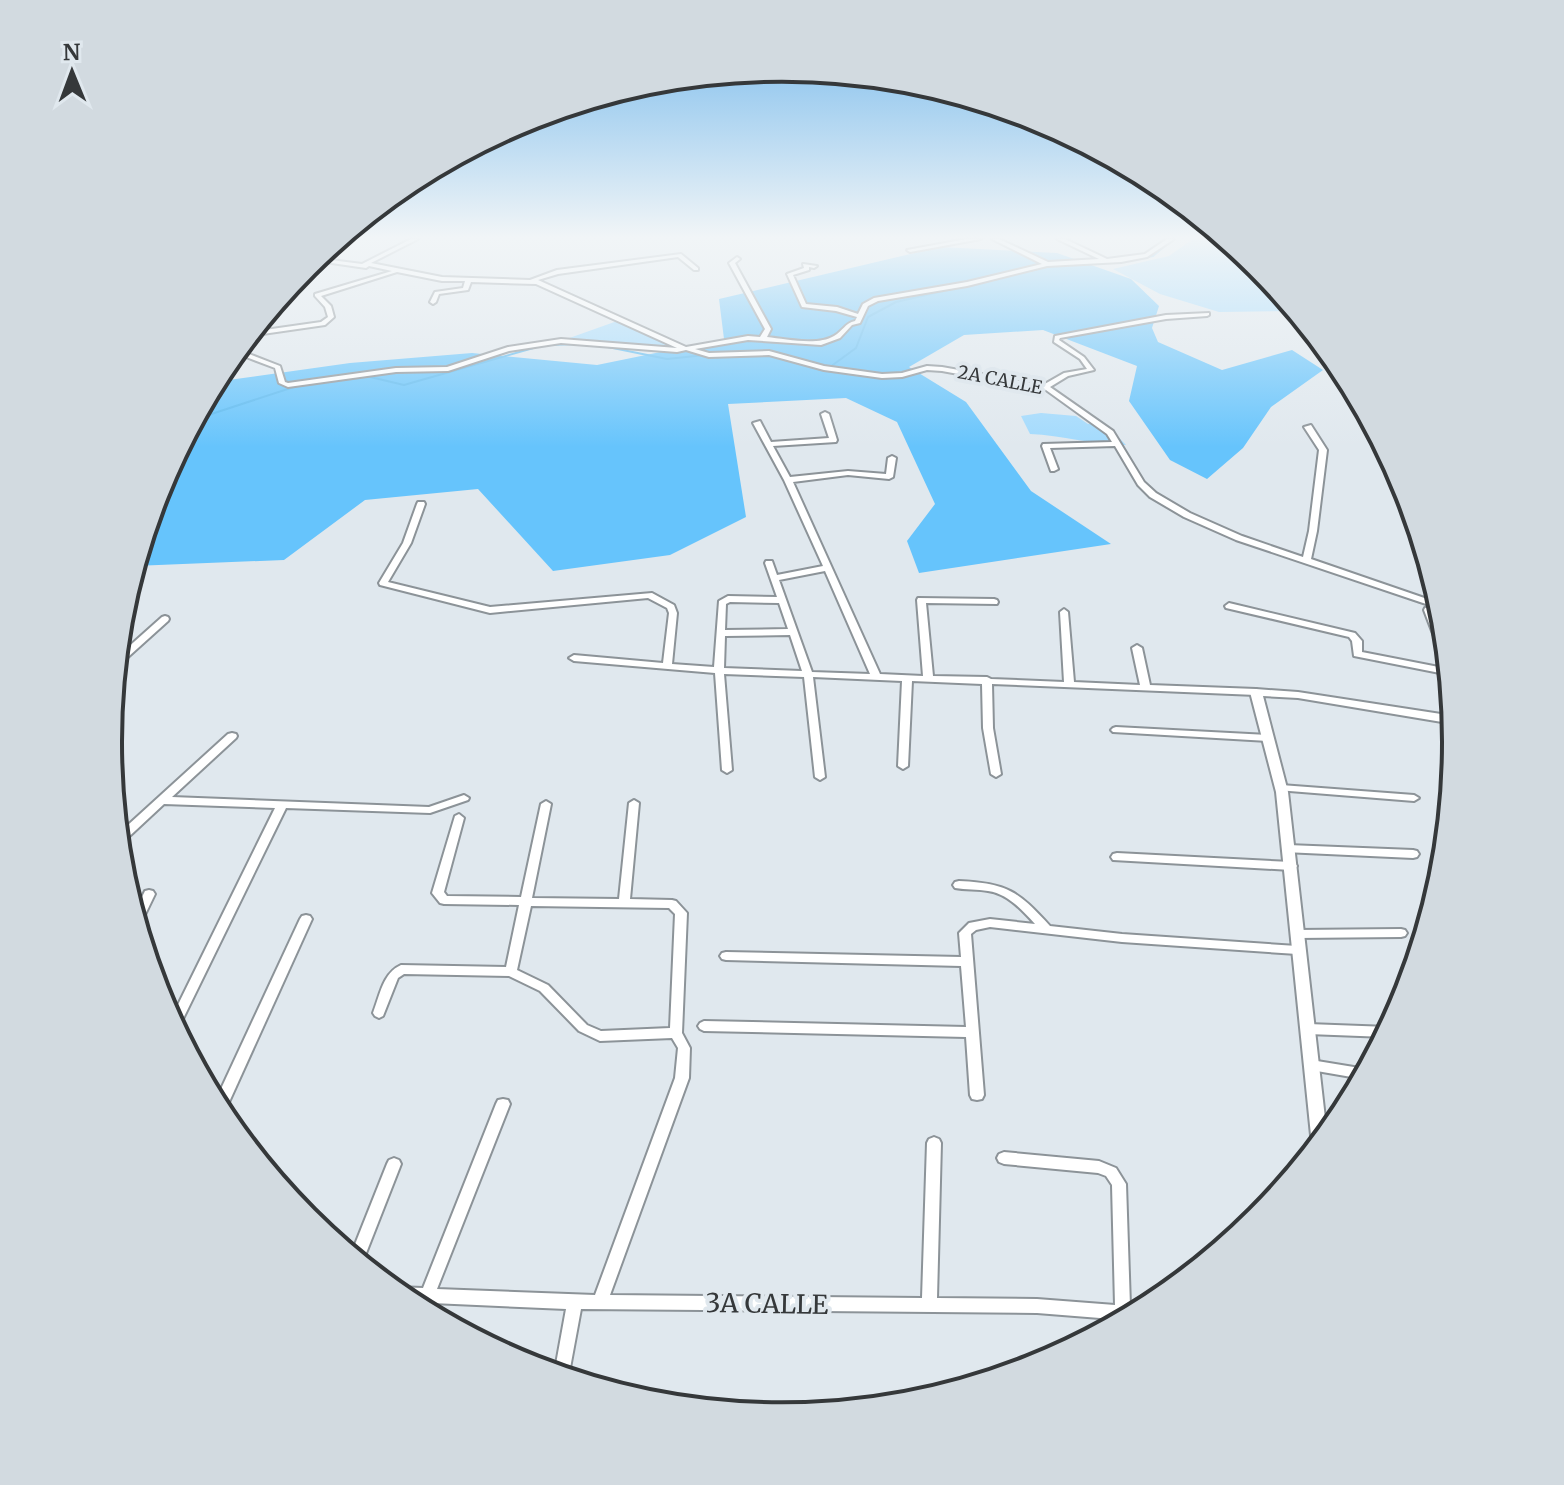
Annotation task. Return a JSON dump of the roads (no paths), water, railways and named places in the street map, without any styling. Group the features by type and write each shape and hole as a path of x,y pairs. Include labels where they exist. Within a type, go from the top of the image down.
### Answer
{"street":[{"path":"265,332 323,324 331,317 329,308"},
{"name":"2A CALLE","path":"592,308 677,346 707,354 769,353 824,368 882,376 902,375 927,368 942,369 1045,387 1110,433 1141,483 1153,495 1205,524 1427,601"},
{"path":"757,308 768,329 763,338"},
{"path":"829,308 859,316"},
{"path":"247,355 278,367 282,383 288,385 328,378 448,369 508,349 561,341 640,349 688,348 737,338 821,343 838,337 850,324 858,322 863,308"},
{"path":"1045,387 1066,374 1091,370 1082,358 1056,341 1057,337 1166,317 1207,314"},
{"path":"769,444 833,440 825,414"},
{"path":"757,423 788,480 876,676"},
{"path":"1306,561 1323,452 1308,427"},
{"path":"1054,469 1046,446 1118,444"},
{"path":"788,480 848,473 889,477 892,458"},
{"path":"421,504 407,543 383,583 490,610 649,595 671,607 673,613 667,666"},
{"path":"769,563 808,674 820,777"},
{"path":"774,578 827,568"},
{"path":"727,770 719,670 724,601 782,600"},
{"path":"928,678 921,600 994,602"},
{"path":"1229,606 1352,635 1357,641 1357,654 1438,670"},
{"path":"1064,612 1069,683"},
{"path":"128,653 165,619"},
{"path":"721,633 793,632"},
{"path":"1137,648 1145,686"},
{"path":"574,658 719,670 1256,692 1298,695 1441,718"},
{"path":"903,766 907,677"},
{"path":"987,680 988,728 996,774"},
{"path":"1256,692 1281,788 1318,1128"},
{"path":"1116,730 1268,738"},
{"path":"127,831 232,736"},
{"path":"1281,788 1414,798"},
{"path":"161,800 430,810 464,798"},
{"path":"624,904 634,803"},
{"path":"511,972 546,804"},
{"path":"180,1013 282,805"},
{"path":"459,818 438,893 444,900 672,904 681,913 676,1033 684,1048 682,1078 600,1302"},
{"path":"1288,849 1413,854"},
{"path":"1117,857 1291,866"},
{"path":"959,885 992,886 1006,891 1020,899 1046,929"},
{"path":"143,907 149,894"},
{"path":"225,1096 306,919"},
{"path":"977,1095 965,933 973,926 990,923 1122,938 1297,950"},
{"path":"1297,934 1401,933"},
{"path":"726,956 967,962"},
{"path":"379,1013 393,976 401,969 511,972 544,988 583,1028 600,1036 676,1033"},
{"path":"704,1026 972,1032"},
{"path":"1308,1029 1376,1032"},
{"path":"1311,1065 1354,1072"},
{"path":"426,1299 503,1104"},
{"path":"929,1305 934,1143"},
{"path":"1004,1158 1099,1167 1111,1172 1119,1184 1129,1304"},
{"path":"360,1250 394,1164"},
{"path":"563,1365 575,1302"},
{"name":"3A CALLE","path":"433,1303 1037,1306 1117,1312"}],"waterway":[{"path":"830,367 856,348 868,317 884,308"},
{"path":"366,376 404,385 544,345 579,344"},
{"path":"603,346 667,359 705,355"},
{"path":"717,353 765,351"},
{"path":"780,354 812,363"},
{"path":"326,378 342,376"},
{"path":"208,415 300,385"}]}
